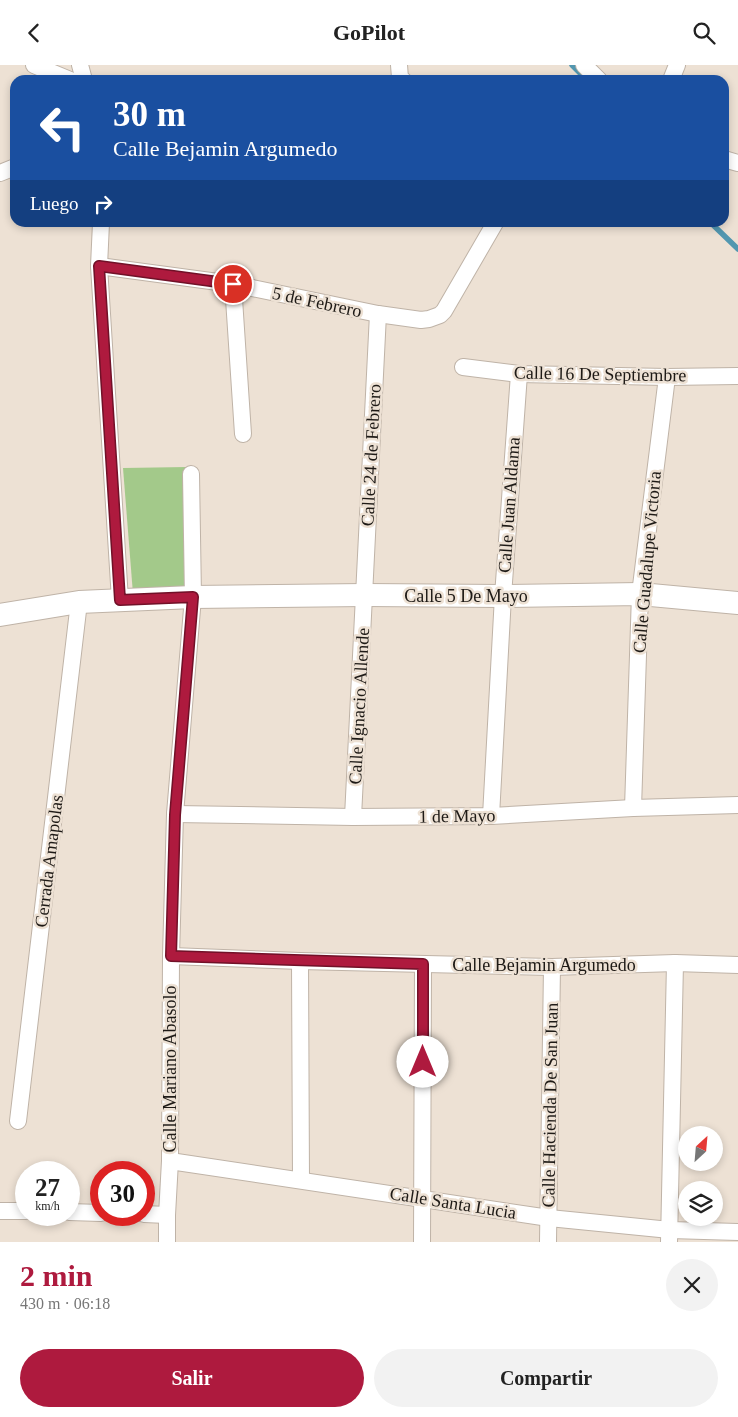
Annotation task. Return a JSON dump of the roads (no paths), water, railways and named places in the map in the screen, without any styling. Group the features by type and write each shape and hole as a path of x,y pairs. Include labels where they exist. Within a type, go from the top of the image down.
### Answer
{"street":[{"path":"34,65 58,75"},
{"path":"584,65 594,75"},
{"path":"100,227 99,266 120,600"},
{"name":"5 de Febrero","path":"99,266 233,284 378,315 421,320 440,315 444,311 493,227"},
{"path":"233,284 243,435"},
{"name":"Calle 24 de Febrero","path":"365,595 378,315"},
{"name":"Calle 16 De Septiembre","path":"463,367 519,374 667,377 738,376"},
{"name":"Calle Juan Aldama","path":"491,816 503,596 519,374"},
{"name":"Calle Guadalupe Victoria","path":"633,808 640,594 667,377"},
{"name":"Calle Mariano Abasolo","path":"167,1242 175,815 193,597 191,474"},
{"name":"Calle 5 De Mayo","path":"0,615 79,601 193,597 640,594 738,603"},
{"name":"Calle Ignacio Allende","path":"354,817 365,595"},
{"name":"Cerrada Amapolas","path":"18,1121 79,601"},
{"name":"1 de Mayo","path":"175,815 491,816 633,808 738,805"},
{"name":"Calle Bejamin Argumedo","path":"171,956 552,967 675,963 738,965"},
{"path":"300,961 301,1180"},
{"path":"669,1236 675,963"},
{"path":"422,1242 423,964"},
{"name":"Calle Hacienda De San Juan","path":"548,1242 552,967"},
{"name":"Calle Santa Lucia","path":"170,1161 669,1236 738,1232"},
{"path":"0,1211 15,1211"},
{"path":"155,1214 167,1215"}],"waterway":[{"path":"572,65 582,75"},
{"path":"715,227 738,249"}]}
